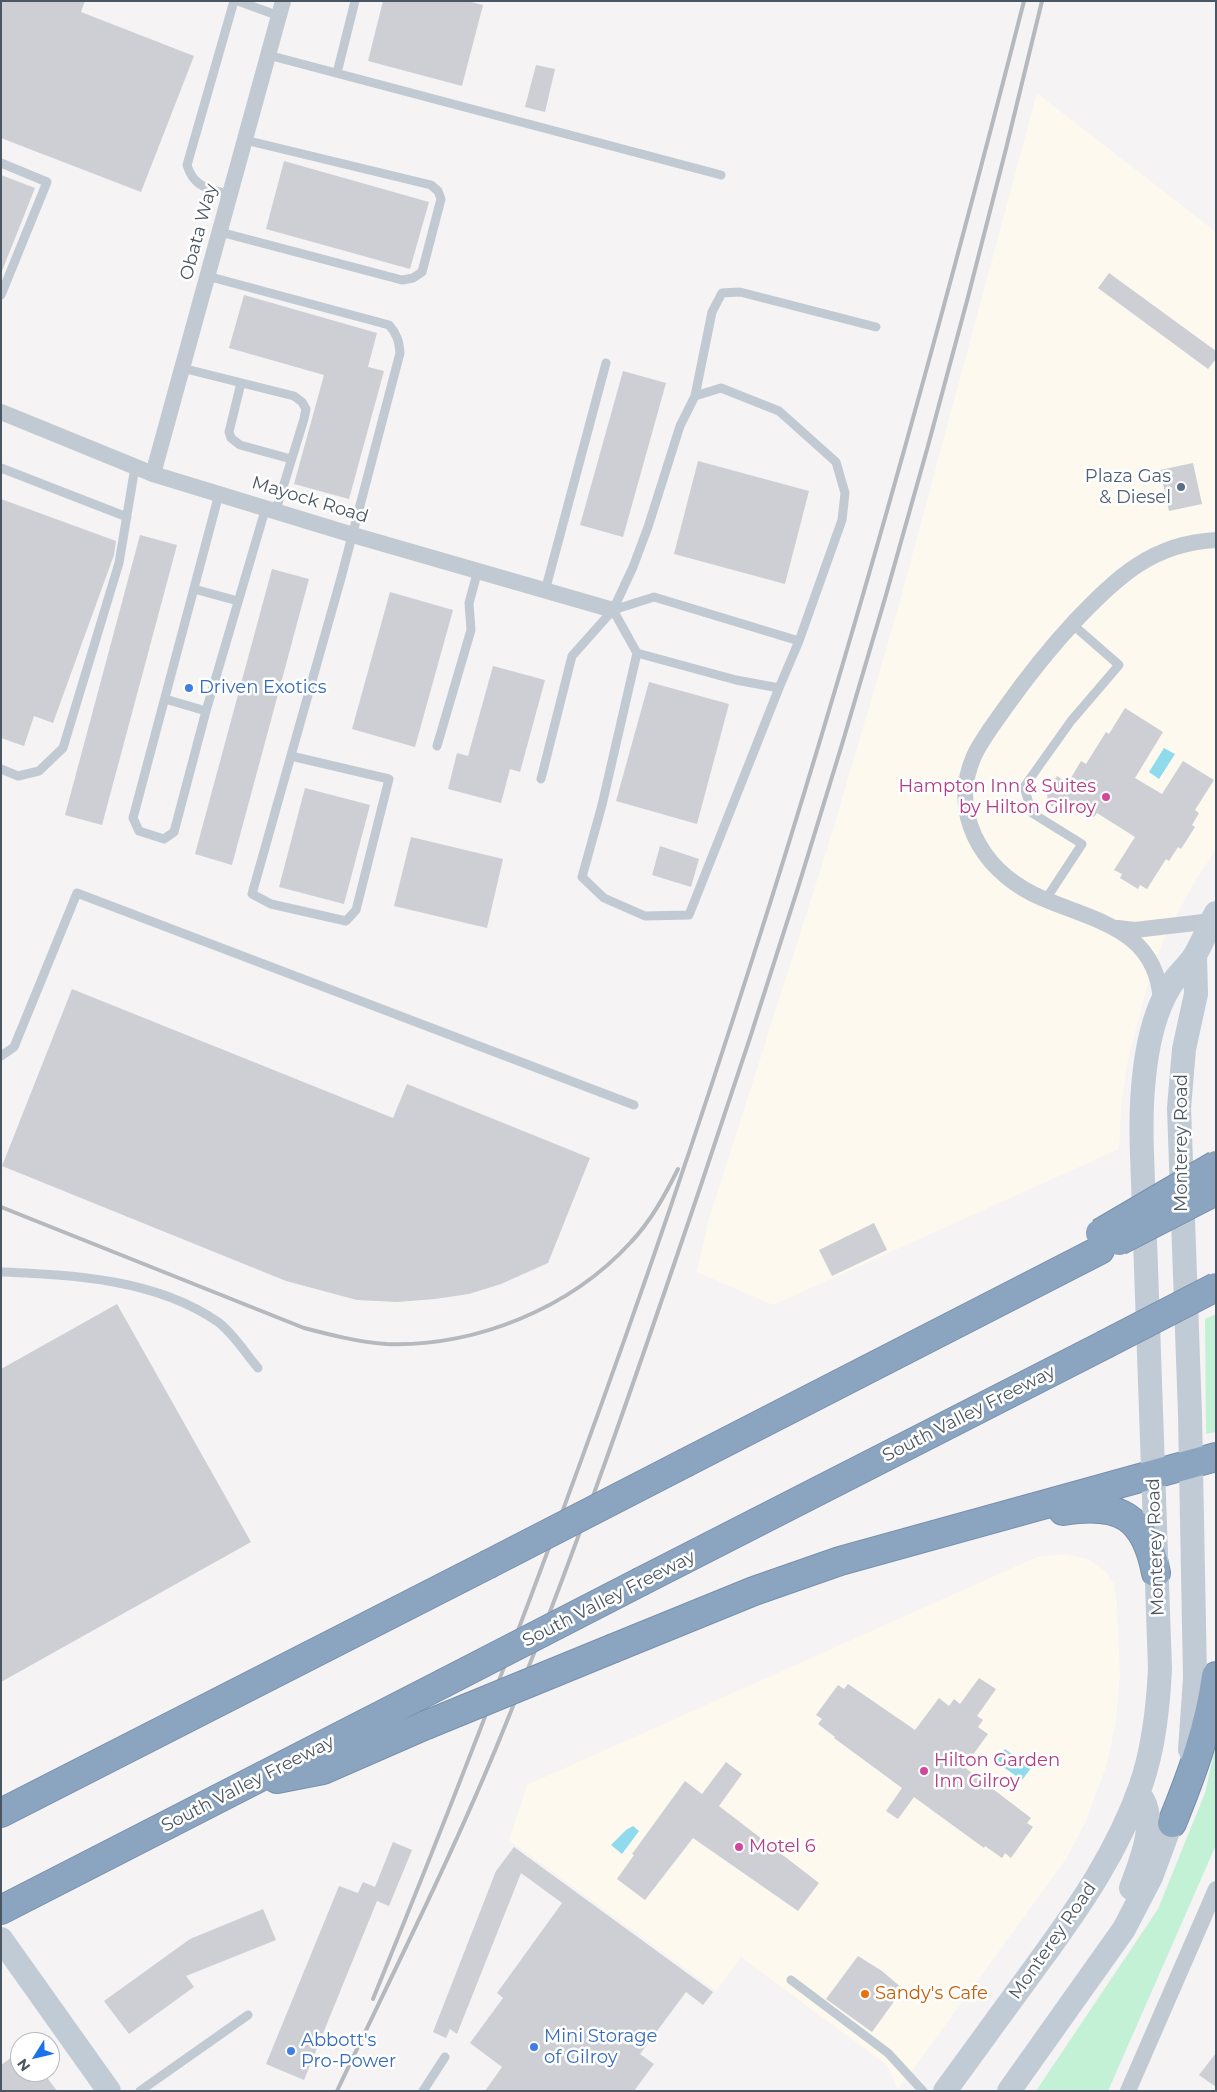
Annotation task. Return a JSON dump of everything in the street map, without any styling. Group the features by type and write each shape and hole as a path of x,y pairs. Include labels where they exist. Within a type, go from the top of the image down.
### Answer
{"highway":[{"path":"1,1813 976,1314 1100,1242 1216,1165"},
{"path":"1100,1242 1216,1191"},
{"name":"South Valley Freeway","path":"1,1910 1216,1288"},
{"path":"248,1784 323,1770 426,1725 754,1591 840,1561 1203,1460"},
{"path":"840,1561 1058,1512 1094,1508 1113,1511 1134,1522 1149,1544 1156,1573"},
{"path":"1172,1823 1200,1749 1210,1713 1216,1676"}],"main road":[{"name":"Monterey Road","path":"945,2091 1091,1888 1120,1836 1138,1793 1152,1744 1158,1708 1160,1669 1141,1124 1147,1058 1161,1004 1177,975 1195,956 1214,917"},
{"name":"Monterey Road","path":"1009,2091 1124,1930 1143,1894 1172,1823 1188,1767 1195,1708 1203,1460 1179,1108 1184,1049 1196,994 1195,956"},
{"path":"1102,1962 1132,1886 1145,1841 1148,1808 1138,1793"},
{"path":"1,1939 109,2091"}],"street":[{"name":"Obata Way","path":"153,474 281,9"},
{"name":"Mayock Road","path":"1,412 153,474 352,535 613,610"},
{"path":"1214,917 1135,930 1118,928 1032,894 999,870 983,852 971,831 967,816 966,781 974,756 1033,670 1072,624 1117,580 1141,561 1167,548 1194,541 1216,540"},
{"path":"1118,928 1136,942 1152,964 1159,981 1161,1004"},
{"path":"1128,2091 1216,1889"}],"lane":[{"path":"230,195 199,185 191,177 187,165 236,1 281,9"},
{"path":"337,73 356,1"},
{"path":"268,55 721,175"},
{"path":"220,232 402,280 413,278 422,272 441,200 438,190 431,185 245,140"},
{"path":"1,163 47,182 1,295"},
{"path":"207,276 389,325 397,334 400,353 352,535 252,894 271,904 346,922 356,910 389,779 291,756"},
{"path":"541,779 572,656 613,610 633,567 648,527 680,426 695,396 712,312 722,293 740,292 876,327"},
{"path":"545,591 606,363"},
{"path":"182,368 294,396 302,402 306,409 292,460 271,509 238,601 174,832 164,839 139,831 133,818 220,494"},
{"path":"241,383 229,432 231,438 240,444 292,460"},
{"path":"613,610 637,653 602,805 582,877 604,898 645,916 689,915 799,640 842,520 845,493 836,462 779,411 721,388 695,396"},
{"path":"1,769 18,776 38,771 63,748 119,563 135,467"},
{"path":"1,468 127,517"},
{"path":"437,746 471,630 469,603 478,570"},
{"path":"194,589 238,601"},
{"path":"613,610 654,597 799,640"},
{"path":"1046,899 1082,844 1032,813 1024,787 1071,721 1119,665 1072,624"},
{"path":"637,653 736,680 779,688"},
{"path":"164,699 206,711"},
{"path":"1,1056 14,1047 77,893 634,1105"},
{"path":"1,1272 58,1274 129,1286 176,1298 219,1323 258,1368"},
{"path":"791,1980 888,2053 923,2091"},
{"path":"140,2091 248,2014"},
{"path":"423,2091 440,2068 445,2057"}],"shaded area":[{"path":"1037,93 1216,232 1216,849 1192,886 1163,941 1145,994 1128,1059 1121,1108 1119,1149 773,1305 697,1272 708,1222 828,846 895,619"},
{"path":"1066,1554 1088,1559 1105,1571 1114,1584 1117,1603 1120,1676 1116,1721 1107,1764 1085,1823 1066,1859 898,2090 887,2065 741,1957 716,1991 509,1840 527,1785 1037,1557"}],"green space":[{"path":"1216,1314 1216,1432 1206,1434 1205,1319"},
{"path":"1216,1743 1216,1845 1108,2091 1036,2091 1158,1909 1205,1793"}],"water":[{"path":"1164,748 1175,754 1159,779 1149,772"},
{"path":"1005,1749 1031,1768 1022,1780 996,1762"},
{"path":"633,1826 639,1831 622,1854 611,1845 626,1830"}],"building":[{"path":"1,1 85,1 81,12 194,56 141,192 1,138"},
{"path":"383,1 467,1 483,5 462,86 368,61"},
{"path":"536,65 555,69 545,112 525,107"},
{"path":"284,161 429,202 410,269 266,229"},
{"path":"1,175 35,188 2,271 1,271"},
{"path":"1109,273 1216,351 1216,359 1208,369 1098,288"},
{"path":"244,295 377,333 368,367 384,371 349,499 294,484 324,375 229,348"},
{"path":"623,371 666,383 623,537 580,525"},
{"path":"698,461 809,491 785,584 674,554"},
{"path":"1193,463 1202,504 1169,511 1160,470"},
{"path":"1,499 116,541 114,555 53,723 34,716 24,746 1,738"},
{"path":"140,535 177,545 102,825 65,815"},
{"path":"272,569 309,579 232,865 195,854"},
{"path":"390,592 453,610 415,747 352,729"},
{"path":"493,666 545,680 520,772 510,769 501,803 448,789 457,753 468,756"},
{"path":"649,682 729,704 697,824 616,801"},
{"name":"Hampton Inn & Suites by Hilton Gilroy","path":"1125,708 1163,732 1135,778 1162,794 1183,761 1214,780 1195,810 1199,813 1192,825 1195,827 1181,849 1178,847 1169,861 1166,859 1147,889 1140,885 1138,889 1120,878 1122,874 1114,870 1135,837 1097,813 1094,817 1073,805 1067,815 1048,804 1047,793 1057,776 1068,783 1081,761 1086,764 1106,732 1109,734"},
{"path":"305,788 370,805 344,904 279,887"},
{"path":"411,837 503,859 487,928 394,906"},
{"path":"660,846 699,859 691,887 652,875"},
{"path":"72,989 393,1118 407,1084 590,1158 548,1263 501,1284 469,1294 397,1302 357,1300 286,1281 2,1166"},
{"path":"874,1223 887,1250 832,1276 819,1250"},
{"path":"117,1304 251,1542 1,1682 1,1369"},
{"name":"Hilton Garden Inn Gilroy","path":"979,1678 996,1689 977,1716 983,1720 978,1727 988,1734 964,1767 1031,1818 1027,1823 1033,1827 1011,1858 1005,1853 1002,1858 985,1846 984,1848 914,1797 898,1819 886,1811 902,1788 834,1738 818,1724 822,1719 816,1715 838,1685 844,1689 848,1684 915,1730 939,1698 949,1706 954,1699 960,1704"},
{"name":"Motel 6","path":"726,1762 742,1774 719,1806 819,1883 798,1911 693,1838 645,1900 617,1879 634,1855 632,1854 685,1781 702,1794"},
{"path":"393,1842 412,1850 389,1906 377,1901 304,2080 266,2064 339,1886 358,1893 363,1882 375,1887"},
{"path":"514,1847 713,1992 703,2005 686,1992 640,2054 654,2064 634,2091 485,2091 502,2067 470,2043 503,1998 497,1993 562,1903 521,1873 457,2034 450,2029 446,2038 433,2032 496,1871"},
{"path":"263,1909 276,1940 186,1976 194,1987 129,2034 104,2001 190,1939"},
{"name":"Sandy's Cafe","path":"858,1956 882,1971 903,1989 872,2032 826,1999"},
{"path":"1216,2053 1216,2087 1199,2075"},
{"path":"10,2058 10,2082 50,2082 57,2091 1,2091 1,2065"}],"railway":[{"path":"373,1999 476,1741 574,1481 710,1089 790,838 862,600 929,361 1024,1"},
{"path":"337,2091 419,1920 496,1748 524,1679 603,1468 701,1185 797,892 885,597 967,300 1042,1"},
{"path":"1,1207 304,1328 376,1343 420,1343 453,1339 487,1331 550,1305 580,1287 607,1266 638,1234 657,1207 678,1169"}],"place":[{"name":"Plaza Gas & Diesel","path":"1181,487"},
{"name":"Driven Exotics","path":"189,688"},
{"name":"Hampton Inn & Suites by Hilton Gilroy","path":"1106,797"},
{"name":"Hilton Garden Inn Gilroy","path":"924,1771"},
{"name":"Motel 6","path":"739,1847"},
{"name":"Sandy's Cafe","path":"865,1994"},
{"name":"Mini Storage of Gilroy","path":"534,2047"},
{"name":"Abbott's Pro-Power","path":"291,2051"}]}
